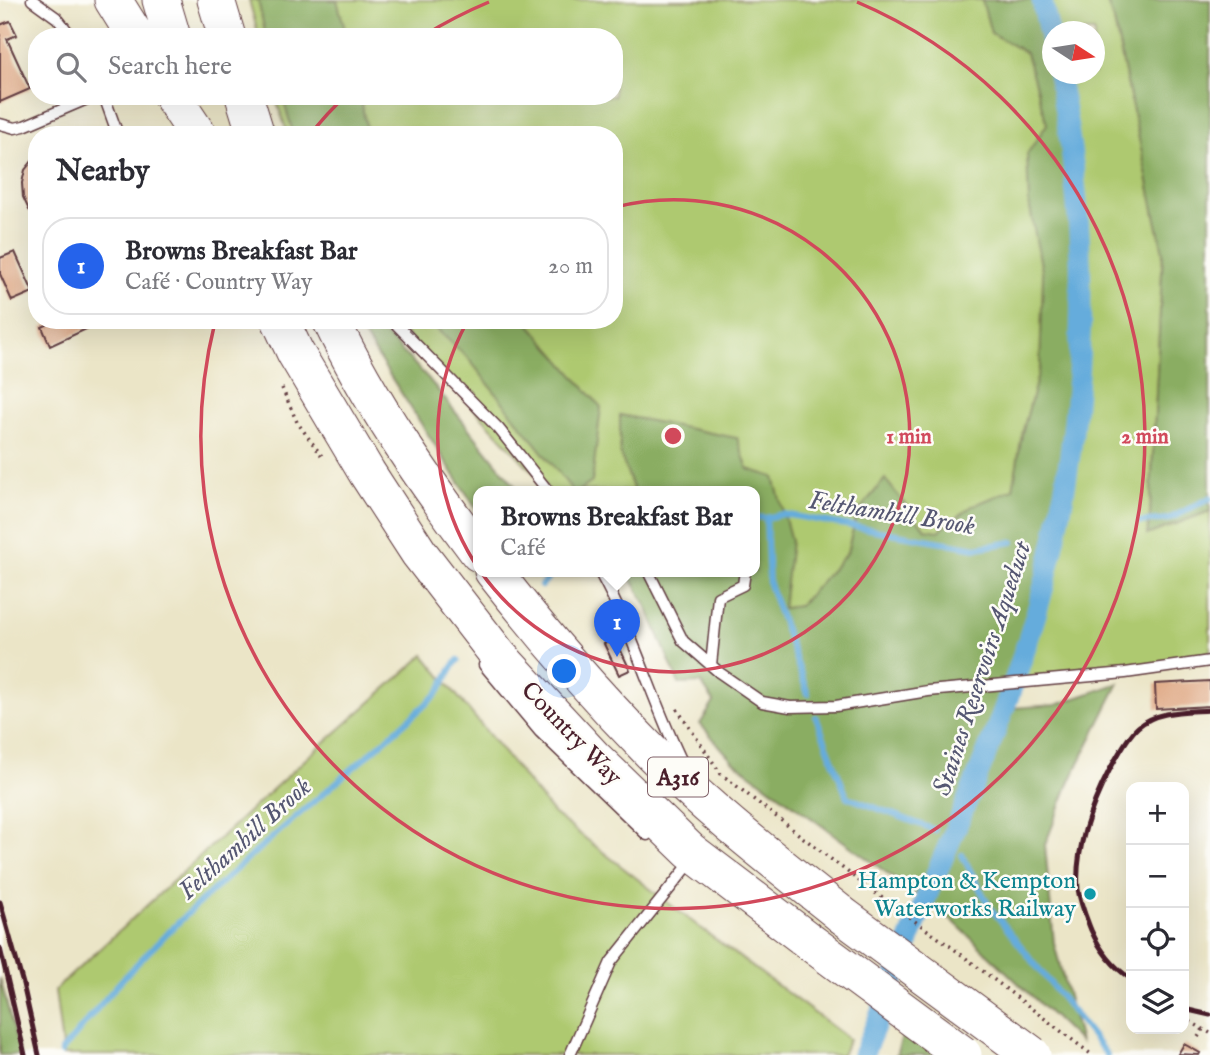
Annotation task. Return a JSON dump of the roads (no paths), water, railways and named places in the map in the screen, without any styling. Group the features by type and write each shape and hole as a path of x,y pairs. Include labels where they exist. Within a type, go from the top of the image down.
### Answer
{"highway":[{"path":"113,0 130,28"},
{"path":"161,0 169,28"},
{"path":"216,0 224,28"},
{"path":"178,105 194,126"},
{"path":"192,105 198,126"},
{"path":"247,105 253,126"},
{"name":"Country Way","path":"284,329 295,352 367,473 419,552 458,604 498,655 594,758 690,851 700,872 810,942 963,1055"},
{"path":"335,329 397,437 439,501 473,545"},
{"name":"Country Way","path":"498,577 531,619 652,752 699,797 842,915 1032,1055"}],"lane":[{"path":"32,0 57,18 65,28"},
{"path":"0,124 15,128 24,126 73,105"},
{"path":"107,105 115,126"},
{"path":"401,329 499,429 544,486"},
{"path":"602,577 632,638 668,735 699,797"},
{"path":"651,577 683,641 762,702 790,707 836,706 928,691 1125,673 1210,661"},
{"path":"711,665 718,597 743,585 744,577"},
{"path":"458,604 471,642"},
{"path":"476,655 540,732 661,847"},
{"path":"570,1055 611,962 700,872"}],"waterway":[{"name":"Staines Reservoirs Aqueduct","path":"1042,0 1047,21"},
{"name":"Staines Reservoirs Aqueduct","path":"863,1055 1007,701 1034,622 1059,520 1070,457 1080,328 1077,200 1060,84"},
{"name":"Felthamhill Brook","path":"1140,522 1169,519 1210,498"},
{"name":"Felthamhill Brook","path":"760,517 783,514 976,548 1013,542"},
{"path":"766,518 769,584 808,694"},
{"path":"541,586 549,577"},
{"name":"Felthamhill Brook","path":"61,1052 121,981 166,934 435,696 458,660"},
{"path":"816,717 847,797 935,830"},
{"path":"962,855 989,906 1107,1055"}],"railway":[{"path":"1126,975 1103,951 1091,930 1082,905 1078,874 1086,828 1109,771 1138,727 1154,717 1210,710"},
{"path":"0,902 39,1055"},
{"path":"0,948 25,1055"},
{"path":"1189,1010 1210,1015"}],"place":[{"name":"Browns Breakfast Bar","path":"617,657"},
{"name":"Hampton & Kempton Waterworks Railway","path":"1090,894"}]}
